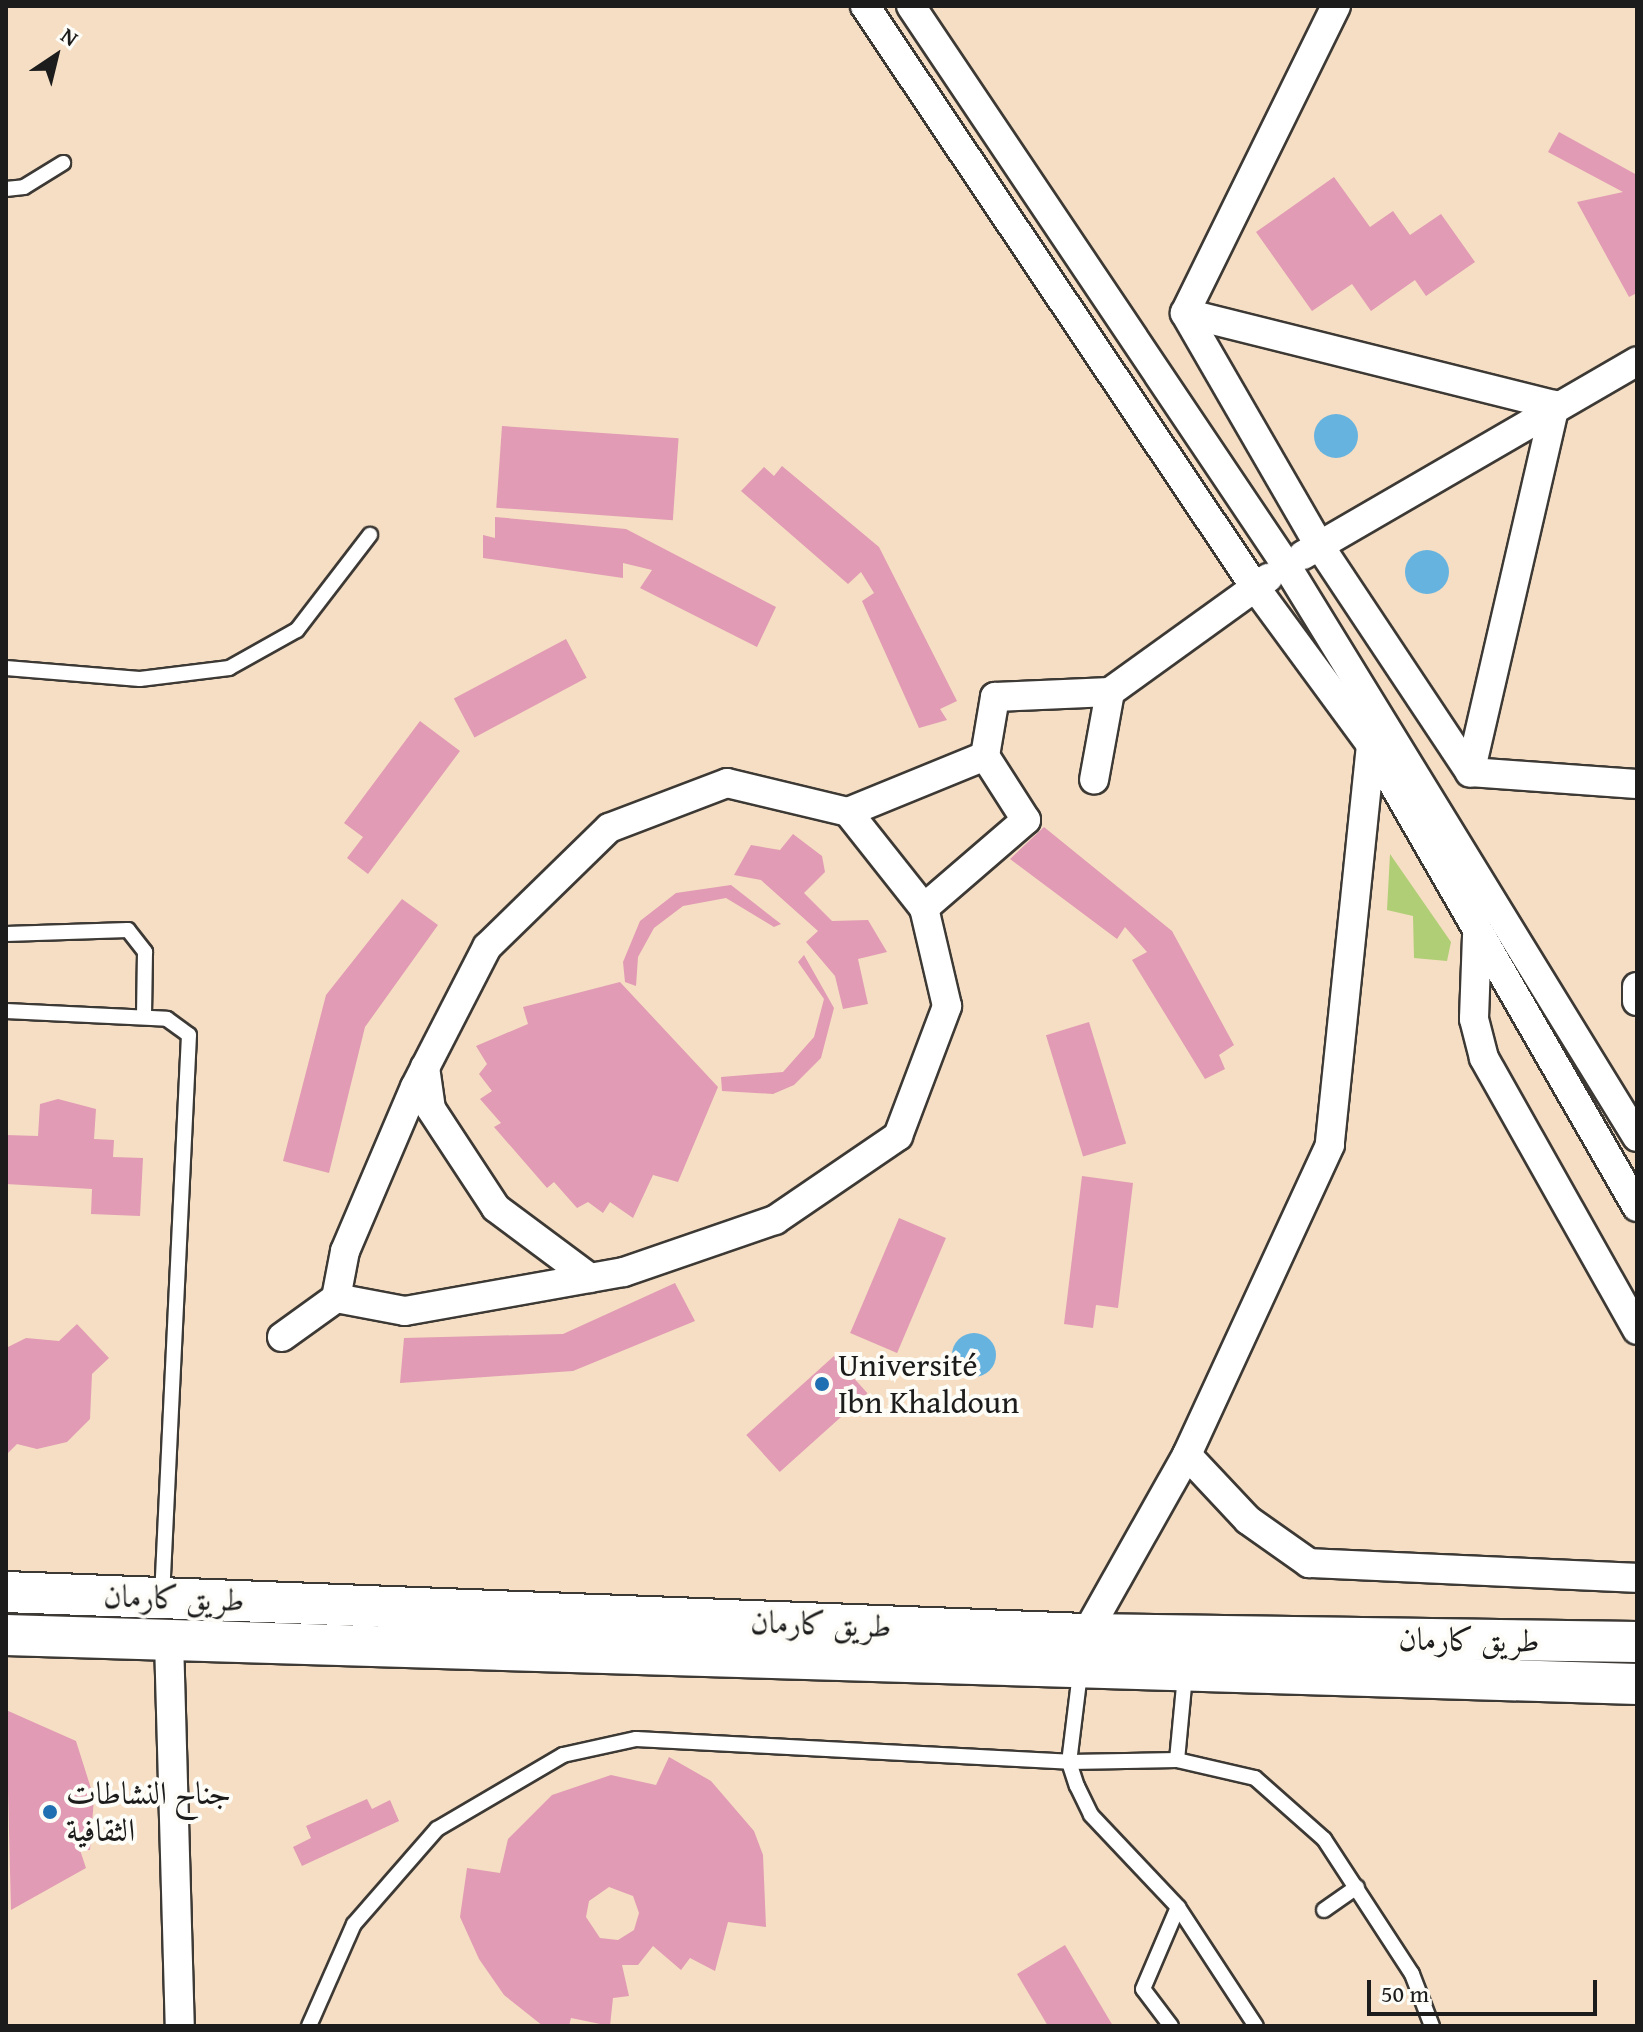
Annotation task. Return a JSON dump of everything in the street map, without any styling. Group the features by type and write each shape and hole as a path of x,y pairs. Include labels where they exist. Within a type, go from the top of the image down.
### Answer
{"street":[{"path":"865,6 1255,587 1371,745 1477,936 1637,1207"},
{"path":"911,6 1286,565 1637,1137"},
{"path":"1185,313 1336,6"},
{"path":"1185,313 1555,405"},
{"path":"1185,313 1319,545 1470,772"},
{"path":"924,908 1026,820 985,756 995,697 1110,692 1286,565 1555,405 1637,361"},
{"path":"1470,772 1555,405"},
{"path":"1094,780 1110,692"},
{"path":"1083,1653 1187,1455 1330,1145 1371,745"},
{"path":"282,1337 336,1298 345,1251 425,1067 487,947 609,828 727,783 848,812 985,756"},
{"path":"1470,772 1637,784"},
{"path":"336,1298 405,1311 590,1278 775,1220 898,1136 947,1006 924,908 848,812"},
{"path":"1477,936 1474,1019 1484,1058 1637,1330"},
{"path":"1637,987 1637,1001"},
{"path":"425,1067 431,1109 496,1208 590,1278"},
{"path":"1187,1455 1248,1520 1309,1563 1637,1578"},
{"name":"طريق كارمان","path":"6,1592 162,1597 1083,1653 1185,1675 1637,1684"},
{"name":"طريق كارمان","path":"6,1635 1083,1653 1637,1642"},
{"path":"169,1640 180,2026"}],"lane":[{"path":"6,189 24,187 63,163"},
{"path":"6,668 140,679 229,668 297,630 370,535"},
{"path":"6,934 128,930 145,952 144,1017"},
{"path":"6,1011 144,1017 177,1022 189,1035 162,1597"},
{"path":"1083,1653 1069,1762 1091,1815 1178,1907 1256,2026"},
{"path":"1177,1760 1185,1675"},
{"path":"309,2026 318,1991 373,1896 437,1829 563,1755 636,1739 1069,1762 1177,1760 1255,1778 1324,1839 1412,1974 1432,2026"},
{"path":"1324,1910 1357,1887"},
{"path":"1171,2026 1143,1989 1178,1907"}],"green space":[{"path":"1390,854 1451,942 1447,961 1414,958 1413,916 1387,910"}],"water":[{"path":"1336,414 1351,421 1358,436 1351,451 1336,458 1321,451 1314,436 1321,421"},
{"path":"1427,550 1442,557 1449,572 1442,587 1427,594 1412,587 1405,572 1412,557"},
{"path":"974,1333 989,1340 996,1355 989,1370 974,1377 959,1370 952,1355 959,1340"}],"building":[{"path":"1559,132 1637,175 1637,293 1629,297 1577,202 1623,192 1548,152"},
{"path":"1334,177 1370,227 1393,211 1410,235 1441,214 1475,262 1426,296 1415,280 1371,311 1352,284 1312,311 1256,232"},
{"path":"502,426 679,438 673,520 496,508"},
{"path":"782,466 879,547 957,701 940,709 947,720 919,728 862,601 874,593 861,572 848,584 741,491 764,467 774,476"},
{"path":"495,517 626,529 776,607 757,647 640,588 652,570 623,563 623,578 483,558 483,535 495,538"},
{"path":"566,639 587,678 475,737 454,699"},
{"path":"420,721 460,751 368,874 347,858 363,837 344,823"},
{"path":"1044,827 1172,931 1234,1045 1219,1055 1225,1069 1205,1079 1132,960 1147,952 1125,927 1117,939 1010,859"},
{"path":"793,834 822,856 825,872 804,893 832,921 868,920 887,952 858,959 868,1004 843,1009 835,976 806,942 818,931 761,880 734,875 751,845 780,850"},
{"path":"731,885 781,924 774,927 726,898 683,906 654,928 638,957 636,986 625,982 623,962 640,921 676,893"},
{"path":"402,899 438,925 365,1027 329,1173 283,1161 326,995"},
{"path":"804,955 834,1008 821,1058 794,1085 773,1094 722,1091 721,1077 783,1072 814,1037 824,999 798,962"},
{"path":"620,982 718,1087 678,1182 653,1175 633,1218 610,1202 603,1213 588,1202 577,1208 554,1182 547,1188 494,1127 501,1123 480,1099 492,1091 479,1074 487,1064 476,1046 528,1024 523,1007"},
{"path":"1089,1022 1126,1143 1083,1157 1046,1035"},
{"path":"58,1099 96,1109 94,1139 114,1140 113,1157 143,1158 140,1216 91,1214 92,1189 6,1184 6,1135 38,1136 40,1104"},
{"path":"1082,1176 1133,1183 1118,1308 1096,1305 1093,1328 1064,1324"},
{"path":"899,1218 946,1238 897,1353 850,1333"},
{"path":"675,1283 695,1321 573,1371 400,1383 404,1338 563,1334"},
{"path":"77,1324 109,1358 92,1374 90,1419 67,1442 37,1449 17,1444 6,1455 6,1348 26,1338 59,1341"},
{"path":"834,1356 867,1393 780,1472 746,1435"},
{"name":"جناح النشاطات الثقافية","path":"6,1710 76,1741 94,1798 90,1850 80,1850 86,1868 11,1910"},
{"path":"669,1757 711,1781 754,1831 763,1855 766,1927 728,1922 715,1971 690,1958 681,1970 653,1946 638,1965 622,1965 629,1996 613,1998 610,2026 571,2018 569,2026 543,2026 504,1995 479,1959 460,1917 467,1868 500,1873 508,1839 552,1795 611,1775 656,1785","holes":["609,1887 633,1896 639,1913 634,1930 618,1940 600,1938 586,1917 589,1901"]},
{"path":"367,1799 372,1809 390,1800 399,1821 302,1866 293,1847 311,1838 306,1826"},
{"path":"1065,1945 1113,2026 1048,2026 1017,1974"}],"place":[{"name":"Université Ibn Khaldoun","path":"822,1384"},
{"name":"جناح النشاطات الثقافية","path":"50,1812"}]}
